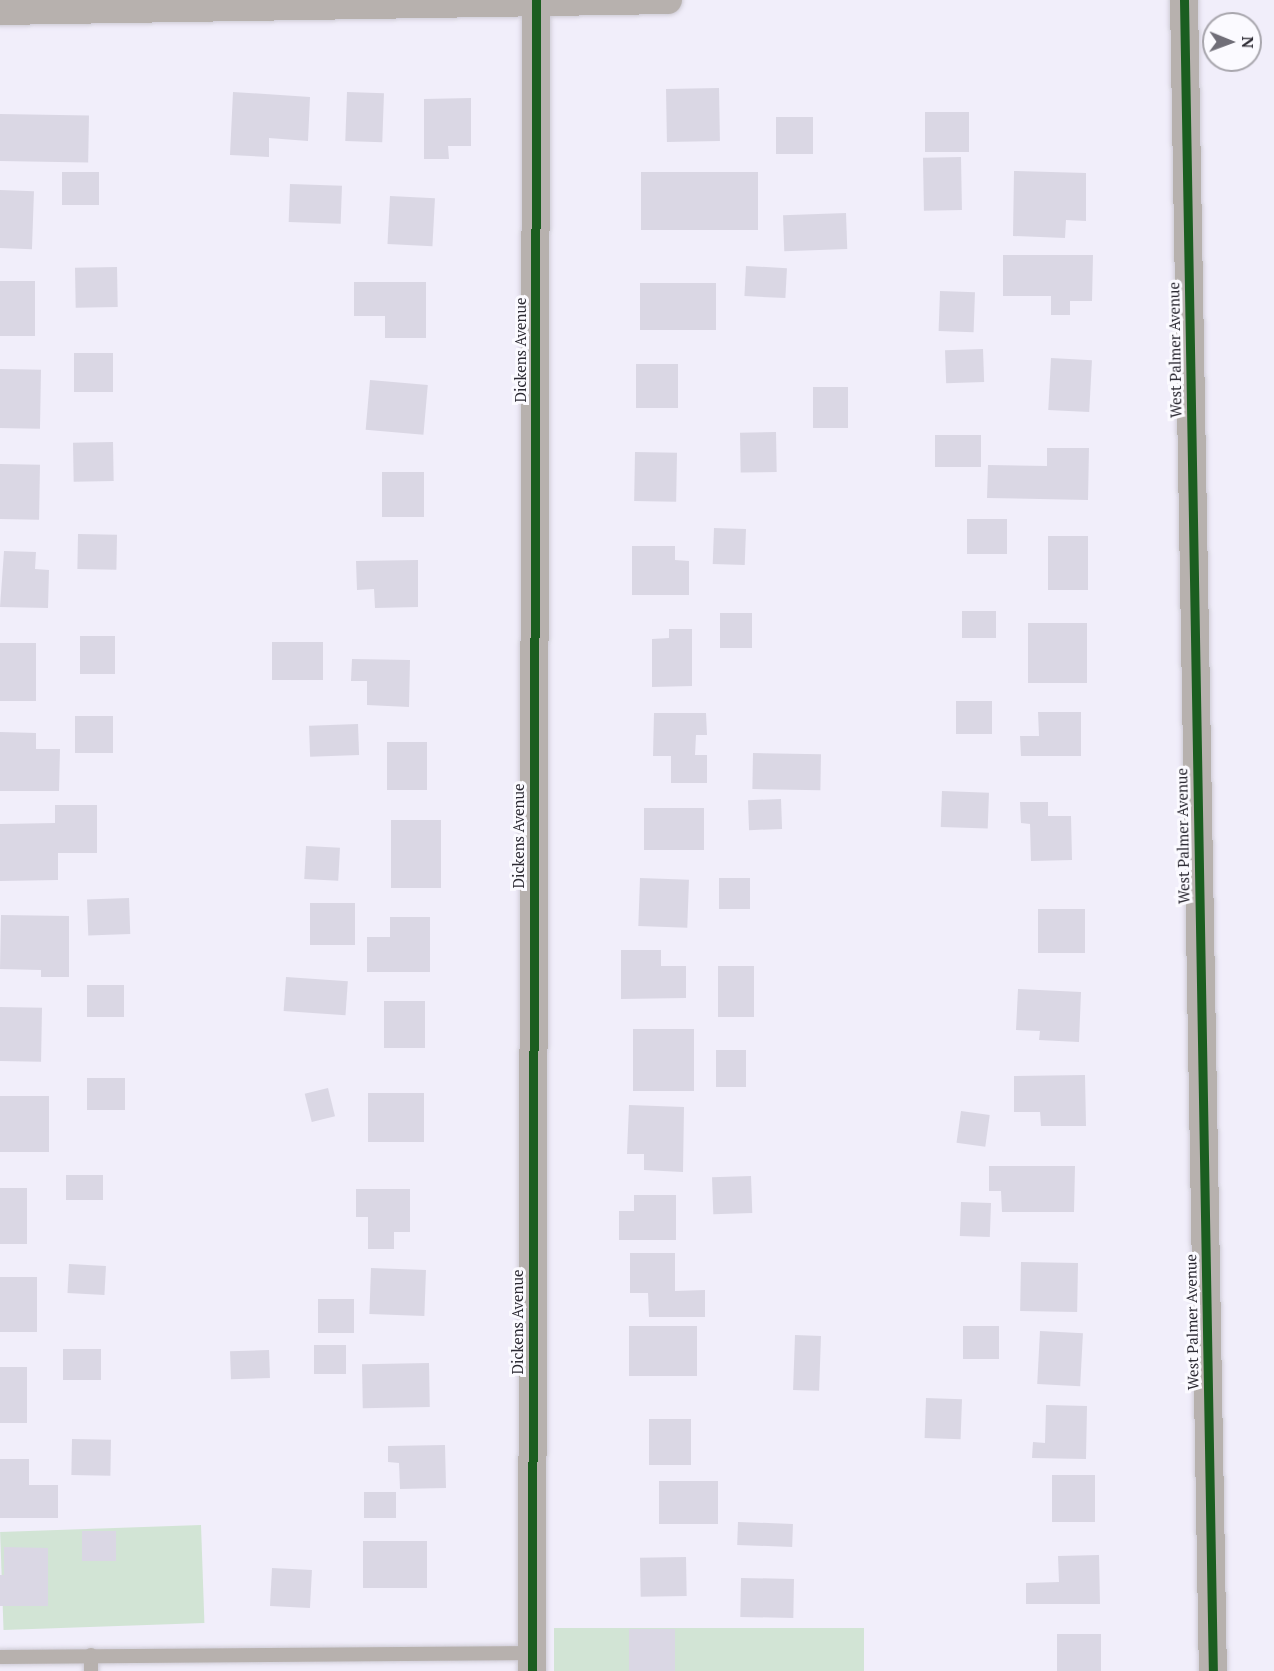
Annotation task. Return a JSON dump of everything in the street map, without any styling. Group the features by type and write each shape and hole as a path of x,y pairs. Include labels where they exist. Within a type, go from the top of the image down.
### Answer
{"street":[{"path":"0,11 668,0"},
{"name":"West Palmer Avenue","path":"1184,0 1213,1671"},
{"name":"Dickens Avenue","path":"532,1662 536,1"}],"lane":[{"path":"90,1655 91,1671"},
{"path":"0,1657 90,1655 532,1662"}],"green space":[{"path":"201,1525 204,1623 4,1630 0,1532"},
{"path":"554,1628 864,1628 864,1671 554,1671"}],"building":[{"path":"719,88 720,141 667,142 666,89"},
{"path":"233,92 310,97 308,141 269,138 269,157 230,155"},
{"path":"347,92 384,93 382,142 345,141"},
{"path":"471,98 471,146 448,146 449,159 424,159 424,99"},
{"path":"925,112 969,112 969,152 925,152"},
{"path":"0,114 89,116 88,163 0,161"},
{"path":"776,117 813,117 813,154 776,154"},
{"path":"961,157 962,210 924,211 923,158"},
{"path":"1014,171 1086,173 1086,221 1066,220 1065,238 1013,236"},
{"path":"62,172 99,172 99,205 62,205"},
{"path":"641,172 758,172 758,230 641,230"},
{"path":"290,184 342,186 341,224 289,222"},
{"path":"0,190 34,191 32,249 0,248"},
{"path":"390,196 435,198 432,246 387,244"},
{"path":"846,213 847,249 784,251 783,215"},
{"path":"1003,255 1093,255 1092,301 1070,301 1070,315 1051,315 1051,296 1003,296"},
{"path":"746,266 787,268 785,298 744,296"},
{"path":"117,267 118,307 76,308 75,268"},
{"path":"0,281 35,281 35,336 0,336"},
{"path":"354,282 426,282 426,338 385,338 385,316 354,316"},
{"path":"640,283 716,283 716,330 640,330"},
{"path":"940,291 975,292 974,332 939,331"},
{"path":"983,349 984,382 946,383 945,350"},
{"path":"74,353 113,353 113,392 74,392"},
{"path":"1051,358 1092,360 1089,412 1048,410"},
{"path":"636,364 678,364 678,408 636,408"},
{"path":"0,369 41,370 40,429 0,428"},
{"path":"370,380 428,385 423,435 366,430"},
{"path":"813,387 848,387 848,428 813,428"},
{"path":"776,432 777,472 741,473 740,433"},
{"path":"935,435 981,435 981,467 935,467"},
{"path":"113,442 114,481 74,482 73,443"},
{"path":"1047,448 1089,448 1088,500 987,498 988,465 1047,466"},
{"path":"635,452 677,453 676,502 634,501"},
{"path":"0,464 40,465 39,520 0,519"},
{"path":"382,472 424,472 424,517 382,517"},
{"path":"967,519 1007,519 1007,554 967,554"},
{"path":"714,528 746,529 745,565 713,564"},
{"path":"78,534 117,535 116,570 77,569"},
{"path":"1048,536 1088,536 1088,590 1048,590"},
{"path":"632,546 675,546 675,560 689,561 689,595 632,595"},
{"path":"4,551 36,552 35,569 49,570 48,608 0,607"},
{"path":"418,560 418,607 375,608 374,589 357,590 356,561"},
{"path":"962,611 996,611 996,638 962,638"},
{"path":"720,613 752,613 752,648 720,648"},
{"path":"1028,623 1087,623 1087,683 1028,683"},
{"path":"669,629 692,629 692,686 652,687 652,639 669,638"},
{"path":"80,636 115,636 115,674 80,674"},
{"path":"272,642 323,642 323,680 272,680"},
{"path":"0,643 36,643 36,701 0,701"},
{"path":"352,659 410,660 409,707 367,705 367,681 351,681"},
{"path":"956,701 992,701 992,734 956,734"},
{"path":"1038,712 1081,712 1081,756 1021,756 1020,736 1039,736"},
{"path":"654,713 706,713 707,735 696,735 695,755 707,755 707,783 671,783 671,756 653,756"},
{"path":"75,716 113,716 113,753 75,753"},
{"path":"358,724 359,755 310,757 309,726"},
{"path":"0,732 36,733 36,749 60,749 59,791 0,791"},
{"path":"387,742 427,742 427,790 387,790"},
{"path":"753,753 821,754 820,790 752,789"},
{"path":"942,791 989,793 988,829 941,827"},
{"path":"781,799 782,829 749,830 748,800"},
{"path":"1020,802 1048,802 1048,816 1071,816 1072,860 1031,861 1030,824 1021,823"},
{"path":"55,805 97,805 97,853 58,853 58,880 0,881 0,824 55,823"},
{"path":"644,808 704,808 704,850 644,850"},
{"path":"391,820 441,820 441,888 391,888"},
{"path":"306,846 340,848 338,881 304,879"},
{"path":"640,878 689,880 687,928 638,926"},
{"path":"719,878 750,878 750,909 719,909"},
{"path":"129,898 130,934 88,935 87,899"},
{"path":"310,903 355,903 355,945 310,945"},
{"path":"1038,909 1085,909 1085,953 1038,953"},
{"path":"1,915 69,916 69,977 41,977 41,970 0,969"},
{"path":"390,917 430,917 430,972 367,972 367,937 390,937"},
{"path":"621,950 661,950 661,966 686,966 686,998 621,999"},
{"path":"718,966 754,966 754,1017 718,1017"},
{"path":"286,977 348,981 345,1015 284,1011"},
{"path":"87,985 124,985 124,1017 87,1017"},
{"path":"1018,989 1081,992 1079,1042 1039,1040 1040,1031 1016,1030"},
{"path":"384,1001 425,1001 425,1048 384,1048"},
{"path":"0,1007 42,1008 41,1062 0,1061"},
{"path":"633,1029 694,1029 694,1091 633,1091"},
{"path":"716,1050 746,1050 746,1087 716,1087"},
{"path":"1085,1075 1086,1126 1041,1126 1040,1112 1014,1112 1014,1076"},
{"path":"87,1078 125,1078 125,1110 87,1110"},
{"path":"328,1088 335,1116 312,1122 305,1094"},
{"path":"368,1093 424,1093 424,1142 368,1142"},
{"path":"0,1096 49,1096 49,1152 0,1152"},
{"path":"629,1105 684,1107 683,1172 644,1170 644,1154 627,1154"},
{"path":"961,1111 990,1115 985,1147 957,1143"},
{"path":"989,1166 1075,1166 1074,1212 1002,1212 1001,1191 989,1191"},
{"path":"66,1175 103,1175 103,1200 66,1200"},
{"path":"751,1176 752,1213 713,1214 712,1177"},
{"path":"0,1188 27,1188 27,1244 0,1244"},
{"path":"356,1189 410,1189 410,1232 394,1232 394,1249 368,1249 368,1217 356,1217"},
{"path":"634,1195 676,1195 676,1240 619,1240 619,1211 634,1211"},
{"path":"961,1202 991,1203 990,1237 960,1236"},
{"path":"630,1253 675,1253 675,1291 705,1290 705,1317 649,1317 648,1293 630,1293"},
{"path":"1021,1262 1078,1263 1077,1312 1020,1311"},
{"path":"69,1264 106,1266 104,1295 67,1293"},
{"path":"371,1268 426,1270 424,1316 369,1314"},
{"path":"0,1277 37,1277 37,1332 0,1332"},
{"path":"318,1299 354,1299 354,1333 318,1333"},
{"path":"629,1326 697,1326 697,1376 629,1376"},
{"path":"963,1326 999,1326 999,1359 963,1359"},
{"path":"1040,1331 1083,1333 1080,1386 1037,1384"},
{"path":"795,1335 821,1336 819,1391 793,1390"},
{"path":"314,1345 346,1345 346,1374 314,1374"},
{"path":"63,1349 101,1349 101,1380 63,1380"},
{"path":"269,1350 270,1378 231,1379 230,1351"},
{"path":"429,1363 430,1407 363,1408 362,1364"},
{"path":"0,1367 27,1367 27,1423 0,1423"},
{"path":"926,1398 962,1399 961,1439 925,1438"},
{"path":"1046,1405 1087,1406 1086,1459 1032,1458 1033,1442 1045,1443"},
{"path":"649,1419 691,1419 691,1465 649,1465"},
{"path":"72,1439 111,1440 110,1476 71,1475"},
{"path":"445,1445 446,1488 400,1489 399,1463 388,1462 388,1446"},
{"path":"0,1459 29,1459 29,1485 58,1485 58,1518 0,1518"},
{"path":"1052,1475 1095,1475 1095,1522 1052,1522"},
{"path":"659,1481 718,1481 718,1524 659,1524"},
{"path":"364,1492 396,1492 396,1518 364,1518"},
{"path":"738,1522 793,1524 792,1547 737,1545"},
{"path":"82,1531 116,1531 116,1561 82,1561"},
{"path":"363,1541 427,1541 427,1588 363,1588"},
{"path":"4,1547 48,1548 48,1606 0,1606 0,1575 4,1575"},
{"path":"1099,1555 1100,1604 1026,1604 1026,1583 1059,1582 1058,1556"},
{"path":"686,1557 687,1596 641,1597 640,1558"},
{"path":"272,1568 312,1570 310,1608 270,1606"},
{"path":"741,1578 794,1579 793,1618 740,1617"},
{"path":"629,1629 675,1629 675,1671 629,1671"},
{"path":"1057,1634 1101,1634 1101,1671 1057,1671"}],"cycle path":[{"path":"532,1671 536,0"},
{"path":"1184,0 1213,1671"}]}
